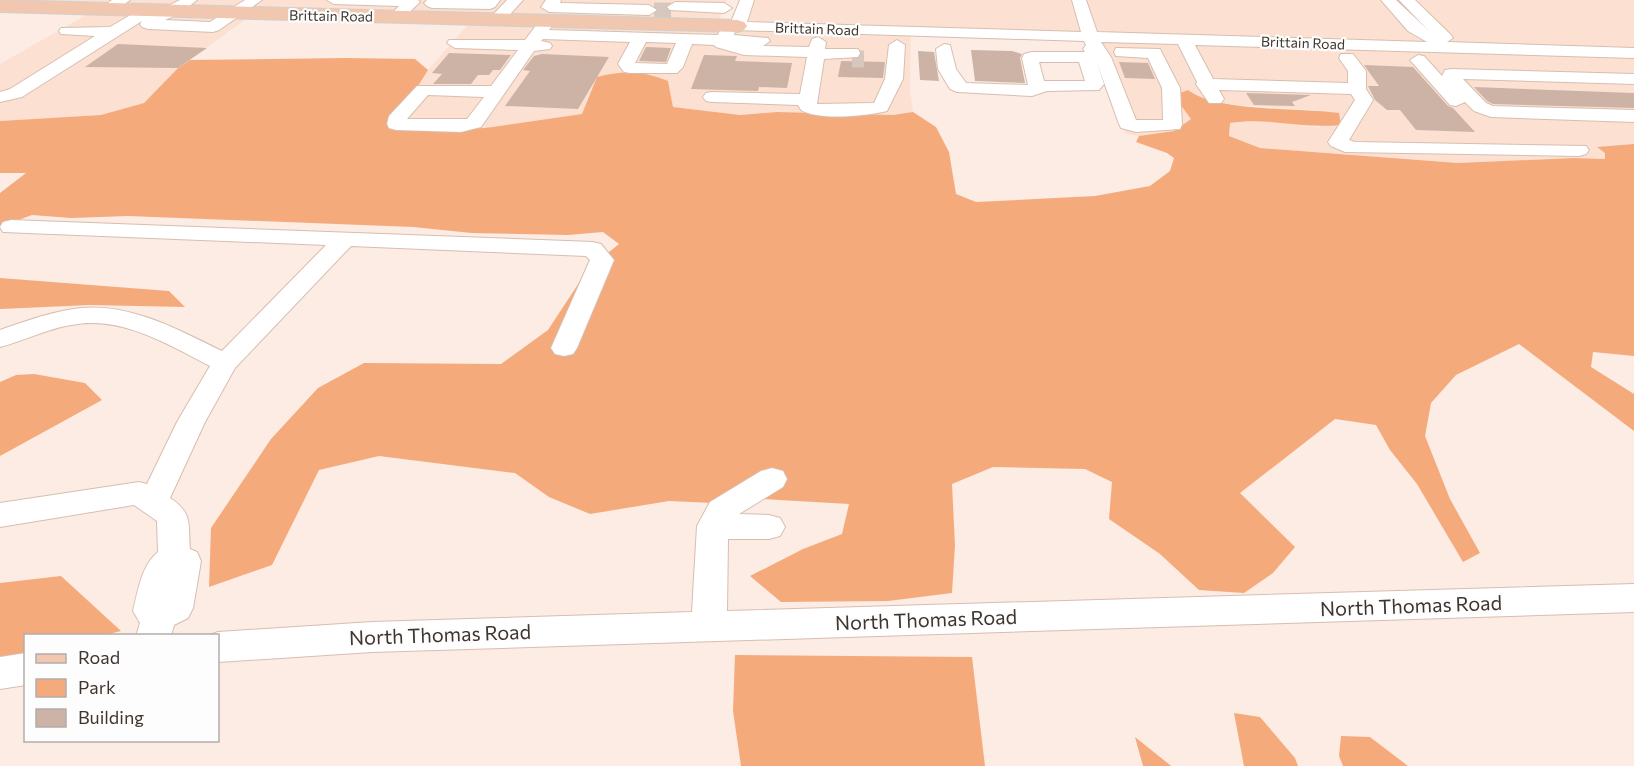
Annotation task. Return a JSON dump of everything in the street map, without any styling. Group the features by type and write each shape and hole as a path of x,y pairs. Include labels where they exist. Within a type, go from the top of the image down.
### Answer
{"main road":[{"name":"Brittain Road","path":"0,6 116,5 150,16 171,11 232,9 305,15 506,21 538,34 650,14 685,11 726,21"}],"street":[{"path":"171,11 190,0"},
{"path":"0,97 16,93 131,22 150,16 149,25 210,27 232,9 255,0"},
{"path":"305,15 323,0"},
{"path":"334,0 490,4 493,0"},
{"path":"506,21 516,0"},
{"path":"506,21 531,0"},
{"path":"554,0 549,7 650,14 626,64 630,68 671,69 674,67 685,11"},
{"path":"747,0 726,21 722,44 744,50 896,50"},
{"path":"1079,0 1092,49 1095,84 1093,86 1036,84 1030,58 1092,49 1103,57 1128,123 1136,126 1171,127 1175,122 1171,88 1155,53"},
{"path":"1388,0 1423,36 1441,44 1465,68"},
{"path":"1406,0 1444,38 1441,44"},
{"path":"396,17 412,1"},
{"name":"Brittain Road","path":"726,21 1092,49 1441,44 1632,57"},
{"path":"67,31 114,32"},
{"path":"497,92 423,90 396,120 396,123 469,125 474,123 497,92 538,34"},
{"path":"459,38 538,34 610,48"},
{"path":"816,49 862,55 962,43 1155,53 1187,47 1347,58 1418,60 1465,68 1634,79"},
{"path":"1187,47 1205,84 1357,88"},
{"path":"816,49 807,106 812,109 876,110 881,107 894,79 896,50"},
{"path":"944,49 947,69 956,86 1032,91 1044,86"},
{"path":"1632,57 1465,68 1451,74 1451,77 1484,109 1634,116"},
{"path":"1347,58 1357,71 1357,88 1364,100 1338,142 1352,148 1579,150"},
{"path":"1418,60 1469,115"},
{"path":"712,97 807,100"},
{"path":"11,227 593,249 602,260 564,348"},
{"path":"153,502 191,422 225,363 345,239"},
{"path":"0,339 57,321 93,315 142,324 225,363"},
{"path":"709,626 713,526 721,510 772,479"},
{"path":"0,515 139,493 172,515 174,557 185,561 176,608 157,626"},
{"path":"713,526 769,526"},
{"name":"North Thomas Road","path":"219,647 372,637 1634,598"},
{"path":"0,673 24,669"}],"shaded area":[{"path":"0,0 727,0 717,25 737,26 747,0 1634,0 1634,144 1598,148 1605,153 1605,159 1573,158 1458,163 1260,148 1229,136 1230,123 1246,120 1286,122 1320,128 1316,110 1236,105 1198,98 1185,111 1192,119 1174,131 1139,136 1126,134 1113,104 1095,37 911,32 910,88 913,112 893,115 777,112 740,115 673,107 668,81 597,77 583,114 485,128 414,130 400,115 408,99 428,70 472,20 0,6"},
{"path":"91,12 249,17 178,68 144,103 101,115 0,121 0,64"}],"green space":[{"path":"415,59 428,70 400,115 414,130 485,128 582,114 597,77 616,73 641,73 668,81 673,107 740,115 777,112 893,115 913,112 936,127 949,152 956,194 976,202 1095,196 1150,186 1170,171 1174,158 1167,153 1136,142 1139,136 1174,131 1191,119 1177,100 1180,93 1188,90 1201,97 1238,106 1339,113 1341,125 1313,126 1258,121 1230,123 1229,136 1260,148 1458,163 1573,158 1605,159 1605,153 1597,147 1634,144 1634,356 1593,352 1591,367 1634,394 1634,431 1519,344 1456,375 1431,403 1425,436 1450,499 1480,553 1463,562 1417,484 1390,450 1376,425 1335,419 1240,493 1295,547 1273,573 1244,593 1199,590 1160,554 1109,519 1112,482 1085,469 993,467 952,484 955,545 952,593 888,601 781,602 750,576 803,549 842,534 849,504 761,499 713,503 669,501 590,514 549,497 515,473 379,456 319,470 272,565 209,587 211,528 271,439 318,388 364,363 501,364 548,330 588,269 619,244 603,232 568,235 472,233 413,227 128,216 71,218 32,215 0,227 0,193 26,173 0,173 0,121 101,115 144,103 178,68 190,60"},
{"path":"0,278 169,291 185,307 90,305 0,309"},
{"path":"34,374 85,383 102,400 0,456 0,382 16,375"},
{"path":"61,576 121,631 109,634 24,634 24,653 0,657 0,583"},
{"path":"735,655 972,657 985,766 741,766 733,711"},
{"path":"1234,713 1260,717 1295,758 1298,766 1244,766"},
{"path":"1341,736 1370,737 1408,766 1343,766 1339,756"},
{"path":"1135,737 1170,765 1171,766 1143,766"}],"building":[{"path":"118,44 207,48 178,68 85,67"},
{"path":"646,47 671,48 666,62 639,61"},
{"path":"971,50 1012,51 1022,54 1020,58 1025,83 975,81"},
{"path":"918,51 934,52 939,81 920,80"},
{"path":"449,53 511,55 500,70 493,70 489,75 478,75 471,84 433,84 442,74 432,73"},
{"path":"542,54 609,57 578,109 505,106 530,71 523,70 534,56"},
{"path":"704,55 737,56 735,61 792,63 787,88 759,87 758,91 691,89"},
{"path":"841,61 885,62 883,78 838,77"},
{"path":"1119,62 1148,63 1155,79 1125,78"},
{"path":"1364,65 1413,67 1475,132 1416,130 1400,110 1387,110 1375,100 1368,86 1379,86"},
{"path":"1474,87 1634,93 1634,108 1493,104"},
{"path":"1246,93 1311,95 1292,102 1295,106 1254,105"}],"tunnel":[{"path":"654,11 673,11"},
{"path":"852,59 864,59"}]}
